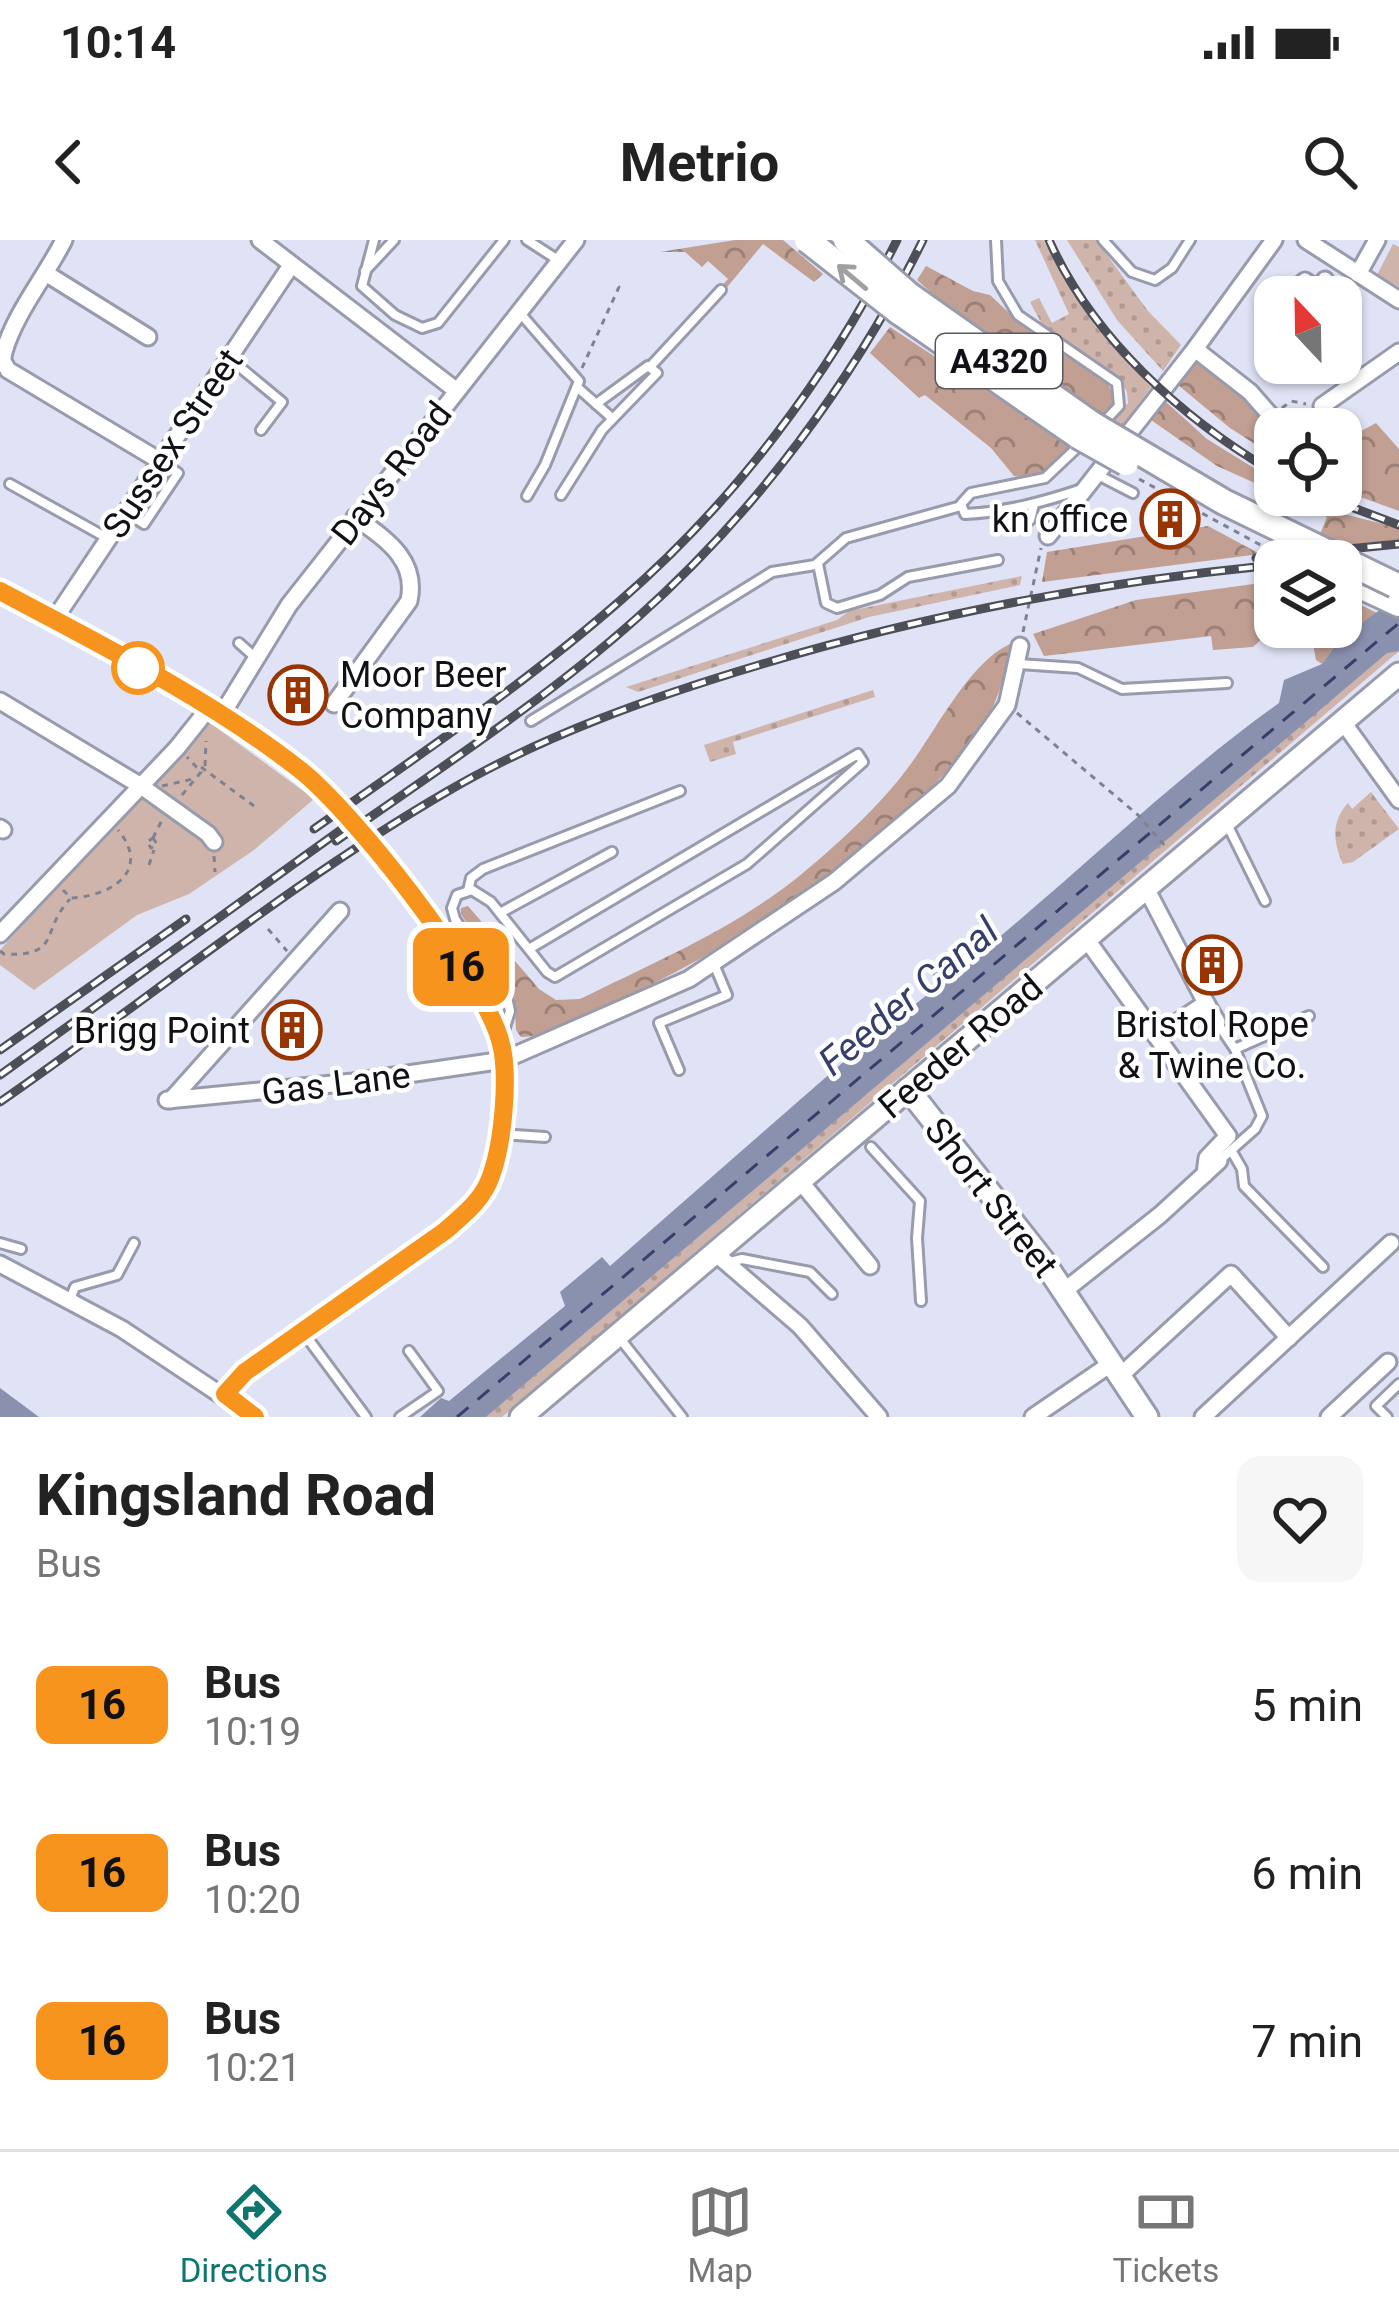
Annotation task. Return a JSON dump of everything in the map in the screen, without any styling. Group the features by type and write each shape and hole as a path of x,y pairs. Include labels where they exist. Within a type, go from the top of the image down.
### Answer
{"main road":[{"name":"A4320","path":"807,240 1085,430 1272,540"},
{"name":"A4320","path":"846,240 904,303"},
{"name":"A4320","path":"1085,430 1399,587"},
{"path":"1362,587 1399,604"}],"street":[{"path":"64,240 2,359 8,370 160,461"},
{"path":"260,240 457,391"},
{"name":"Days Road","path":"0,934 215,712 355,517 576,240"},
{"path":"1306,240 1325,276"},
{"path":"1358,274 1377,240"},
{"path":"1048,536 1195,349 1266,244"},
{"name":"Sussex Street","path":"54,620 160,461 192,403 290,267"},
{"path":"47,274 148,337"},
{"path":"1346,276 1358,274 1399,300"},
{"path":"1195,349 1264,408"},
{"path":"1322,406 1399,352"},
{"path":"334,704 409,601 411,590 404,560 355,517"},
{"path":"0,591 215,712 302,771 321,790"},
{"name":"Gas Lane","path":"296,961 169,1100 353,1082 504,1060 689,979 834,882 948,786 1007,705 1020,646"},
{"name":"Feeder Road","path":"521,1417 617,1335 721,1257 800,1181 864,1140 908,1089 1399,674"},
{"path":"0,701 176,804 214,842"},
{"path":"1342,722 1399,800"},
{"path":"225,1394 245,1372 474,1207 491,1177 504,1060 500,1040 490,1014 451,952 376,852"},
{"path":"1146,888 1217,1022"},
{"path":"296,961 340,911"},
{"path":"1087,940 1228,1136 1207,1158 1205,1174"},
{"path":"1157,1036 1206,1003"},
{"name":"Short Street","path":"908,1089 1069,1299 1148,1417"},
{"path":"1069,1299 1225,1155"},
{"path":"800,1181 870,1266"},
{"path":"1203,1417 1395,1237"},
{"path":"721,1257 800,1326 879,1417"},
{"path":"0,1264 70,1299 225,1394 254,1417"},
{"path":"1033,1417 1116,1370 1231,1274 1288,1338"},
{"path":"1329,1417 1393,1361"}],"lane":[{"path":"277,255 289,240"},
{"path":"374,240 362,286 395,315 422,328 432,326 503,240"},
{"path":"364,272 394,240"},
{"path":"527,240 560,261"},
{"path":"531,721 772,572 818,563 846,538 961,506 971,493 1033,483 1050,475 1116,410 1120,401 1114,380 1012,309 998,281 996,240"},
{"path":"1103,240 1132,272 1155,280 1172,268 1190,240"},
{"path":"596,404 650,367 721,290"},
{"path":"519,312 577,376 577,387 545,465 527,496"},
{"path":"230,350 282,402 261,430"},
{"path":"560,495 612,418 657,373 650,367"},
{"path":"577,387 612,418"},
{"path":"961,506 966,514 1034,504 1090,481 1133,493"},
{"path":"10,484 108,539"},
{"path":"1007,509 1012,523 1021,525 1031,517 1034,504"},
{"path":"818,563 827,604 838,608 880,596 908,577 998,560"},
{"path":"239,644 257,658"},
{"path":"1018,664 1078,668 1122,688 1227,682"},
{"path":"500,1040 510,1011 507,997 452,908 457,895 481,893 551,976 561,975 747,864 862,762 858,754 529,949"},
{"path":"468,891 471,878 483,869 680,791"},
{"path":"1226,821 1265,901"},
{"path":"500,914 612,852"},
{"path":"679,1070 659,1023 727,994 714,962"},
{"path":"1234,1049 1309,1016"},
{"path":"1217,1022 1234,1049 1262,1116 1255,1129 1225,1155 1242,1169 1244,1186 1323,1268"},
{"path":"499,1133 545,1137"},
{"path":"864,1140 920,1201 921,1301"},
{"path":"0,1243 20,1249"},
{"path":"70,1299 75,1287 117,1275 134,1243"},
{"path":"721,1257 810,1272 832,1294"},
{"path":"303,1332 366,1417"},
{"path":"617,1335 682,1417"},
{"path":"400,1417 438,1391 409,1351"},
{"path":"1387,1417 1376,1406 1399,1384"}],"path":[{"path":"577,376 619,287 616,284"},
{"path":"1285,408 1291,401 1322,406"},
{"path":"1137,477 1254,541"},
{"path":"1020,646 1037,555 1048,536"},
{"path":"1009,706 1171,847"},
{"path":"206,741 206,768"},
{"path":"177,748 254,806"},
{"path":"149,865 158,844 153,838 157,823 201,772 199,767"},
{"path":"142,785 195,779"},
{"path":"0,951 37,952 48,944 60,910 71,898 116,887 127,873 130,848 109,820"},
{"path":"52,880 71,898"},
{"path":"268,929 296,961"}],"shaded area":[{"path":"1035,240 1043,240 1096,327 1151,387 1123,425 1114,420 1128,403 1117,375 1044,328 1030,302 1039,298 1052,323 1069,314"},
{"path":"1067,240 1096,240 1148,311 1181,345 1163,371 1117,320"},
{"path":"1393,244 1399,247 1399,287 1377,275"},
{"path":"1022,576 1020,585 869,617 638,692 626,687 837,620 849,611"},
{"path":"1399,651 502,1417 486,1417 1387,652"},
{"path":"873,690 875,697 733,742 736,754 710,762 704,745"},
{"path":"209,722 314,799 254,850 189,894 137,915 34,990 0,965 0,950"},
{"path":"1371,792 1399,829 1353,862 1343,864 1336,824 1348,803 1352,809"}],"green space":[{"path":"735,240 783,240 823,274 814,282 763,244 723,292 720,288 728,279 708,261 702,267 685,252 660,252"},
{"path":"926,266 990,295 1023,326 1106,381 1114,395 1111,408 1103,414 983,335 917,280"},
{"path":"890,327 1071,447 1046,470 1014,476 991,448 925,395 919,398 870,353"},
{"path":"1199,358 1239,388 1258,408 1254,443 1230,428 1178,385"},
{"path":"1165,401 1207,439 1254,468 1254,483 1217,466 1151,420"},
{"path":"1376,423 1399,449 1399,511 1362,498 1362,431"},
{"path":"1352,516 1399,528 1399,540 1332,540 1320,534 1327,517"},
{"path":"1208,526 1254,555 1042,582 1047,552"},
{"path":"1254,584 1254,646 1213,650 1211,636 1044,656 1033,634 1136,600"},
{"path":"1362,606 1379,614 1362,625"},
{"path":"1010,644 999,693 975,737 897,820 850,859 693,963 557,1028 521,1037 516,1030 514,994 461,908 468,906 539,989 556,1000 580,999 729,924 810,867 886,795 966,682"},
{"path":"1314,648 1334,648 1322,664"}],"water":[{"name":"Feeder Canal","path":"1399,596 1399,651 1387,653 486,1417 420,1417 441,1398 449,1401 565,1306 560,1292 602,1257 610,1266 841,1064 938,986 931,971 939,964 951,976 1195,768 1279,703 1284,680 1322,664 1334,648 1362,648 1362,623"},
{"path":"0,1388 39,1417 0,1417"}],"ferry route":[{"path":"457,1417 1399,623"}],"tunnel":[{"path":"321,790 360,828 376,852"}],"railway":[{"path":"314,829 509,690 663,562 777,434 842,339 897,240"},
{"path":"336,841 565,678 637,618 722,535 833,394 923,240"},
{"path":"1049,240 1090,311 1116,343 1175,402 1254,460"},
{"path":"1362,511 1399,525"},
{"path":"1362,548 1399,544"},
{"path":"0,1102 390,826 485,771 560,735 719,677 886,630 1079,591 1254,568"},
{"path":"0,1075 345,827"},
{"path":"0,1050 186,919"}],"bus line":[{"name":"16","path":"0,591 209,708 302,771 360,828 451,952 499,1035 504,1060 499,1133 491,1177 474,1207 245,1372 225,1394 255,1417"}],"place":[{"name":"kn office","path":"1170,519"},
{"name":"Moor Beer Company","path":"298,695"},
{"name":"Bristol Rope & Twine Co.","path":"1212,965"},
{"name":"Brigg Point","path":"292,1030"}]}
